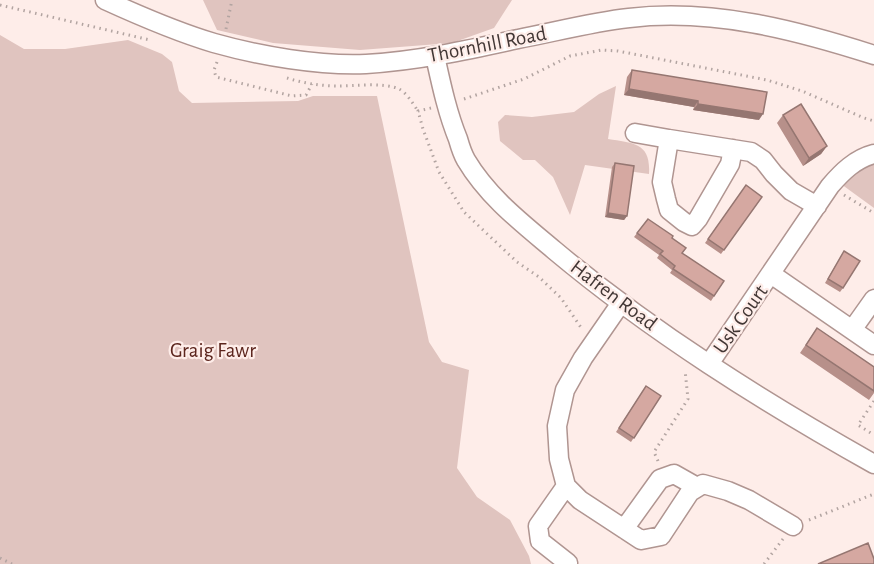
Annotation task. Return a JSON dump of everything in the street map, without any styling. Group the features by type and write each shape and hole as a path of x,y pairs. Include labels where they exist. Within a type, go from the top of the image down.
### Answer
{"street":[{"name":"Thornhill Road","path":"105,0 147,19 214,43 274,57 311,62 365,64 435,56 571,27 630,18 670,16 729,20 765,26 812,36 874,55"},
{"name":"Hafren Road","path":"435,56 453,128 465,158 484,186 510,213 621,303 709,364 812,429 874,464"},
{"path":"635,133 751,152 764,160 791,191 817,206"},
{"path":"669,139 662,182 666,199 669,210 692,226 730,164 733,149"},
{"name":"Usk Court","path":"709,364 830,186 845,169 866,156 874,154"},
{"name":"Usk Court","path":"771,274 874,345"},
{"path":"852,330 874,299"},
{"path":"621,303 565,390 557,426 559,459 566,486 580,500 641,540 661,536 690,492 703,484 749,500 793,526"},
{"path":"624,529 660,479 674,474 698,487"},
{"path":"566,486 538,526 540,541 568,563"}],"path":[{"path":"226,29 232,0"},
{"path":"594,343 561,297 539,277 516,262 464,212 439,172 418,111 524,79 570,56 602,50 618,51 767,80 802,91 874,121"},
{"path":"217,62 214,70 216,77 292,96 306,95 312,84"},
{"path":"830,186 874,213"},
{"path":"666,477 654,453 688,399 684,366"},
{"path":"874,401 858,425 874,435"},
{"path":"764,564 793,526 874,494"},
{"path":"0,558 12,564"}],"green space":[{"path":"203,0 512,0 494,28 452,43 360,50 273,43 217,30"},
{"name":"Graig Fawr","path":"0,35 24,49 65,49 128,40 162,54 172,62 179,91 192,103 298,101 313,96 377,96 429,342 442,362 469,370 457,468 477,497 510,520 531,564 0,564"},
{"path":"616,86 608,139 633,144 644,150 649,164 649,174 585,165 570,215 553,177 535,160 523,160 500,141 498,122 505,115 532,117 574,112 599,94"},
{"path":"874,161 874,208 841,184 854,172"}],"building":[{"path":"632,70 767,92 763,114 698,104 698,101 629,89"},
{"path":"801,104 827,146 809,158 783,115"},
{"path":"615,163 634,166 627,216 608,213"},
{"path":"746,185 762,197 724,250 708,239"},
{"path":"648,219 686,248 682,253 724,281 714,296 673,269 675,266 660,254 663,251 637,233"},
{"path":"844,251 860,261 843,288 828,279"},
{"path":"817,328 874,367 874,391 806,345"},
{"path":"646,386 661,396 634,438 619,428"},
{"path":"868,543 874,564 818,564"}]}
